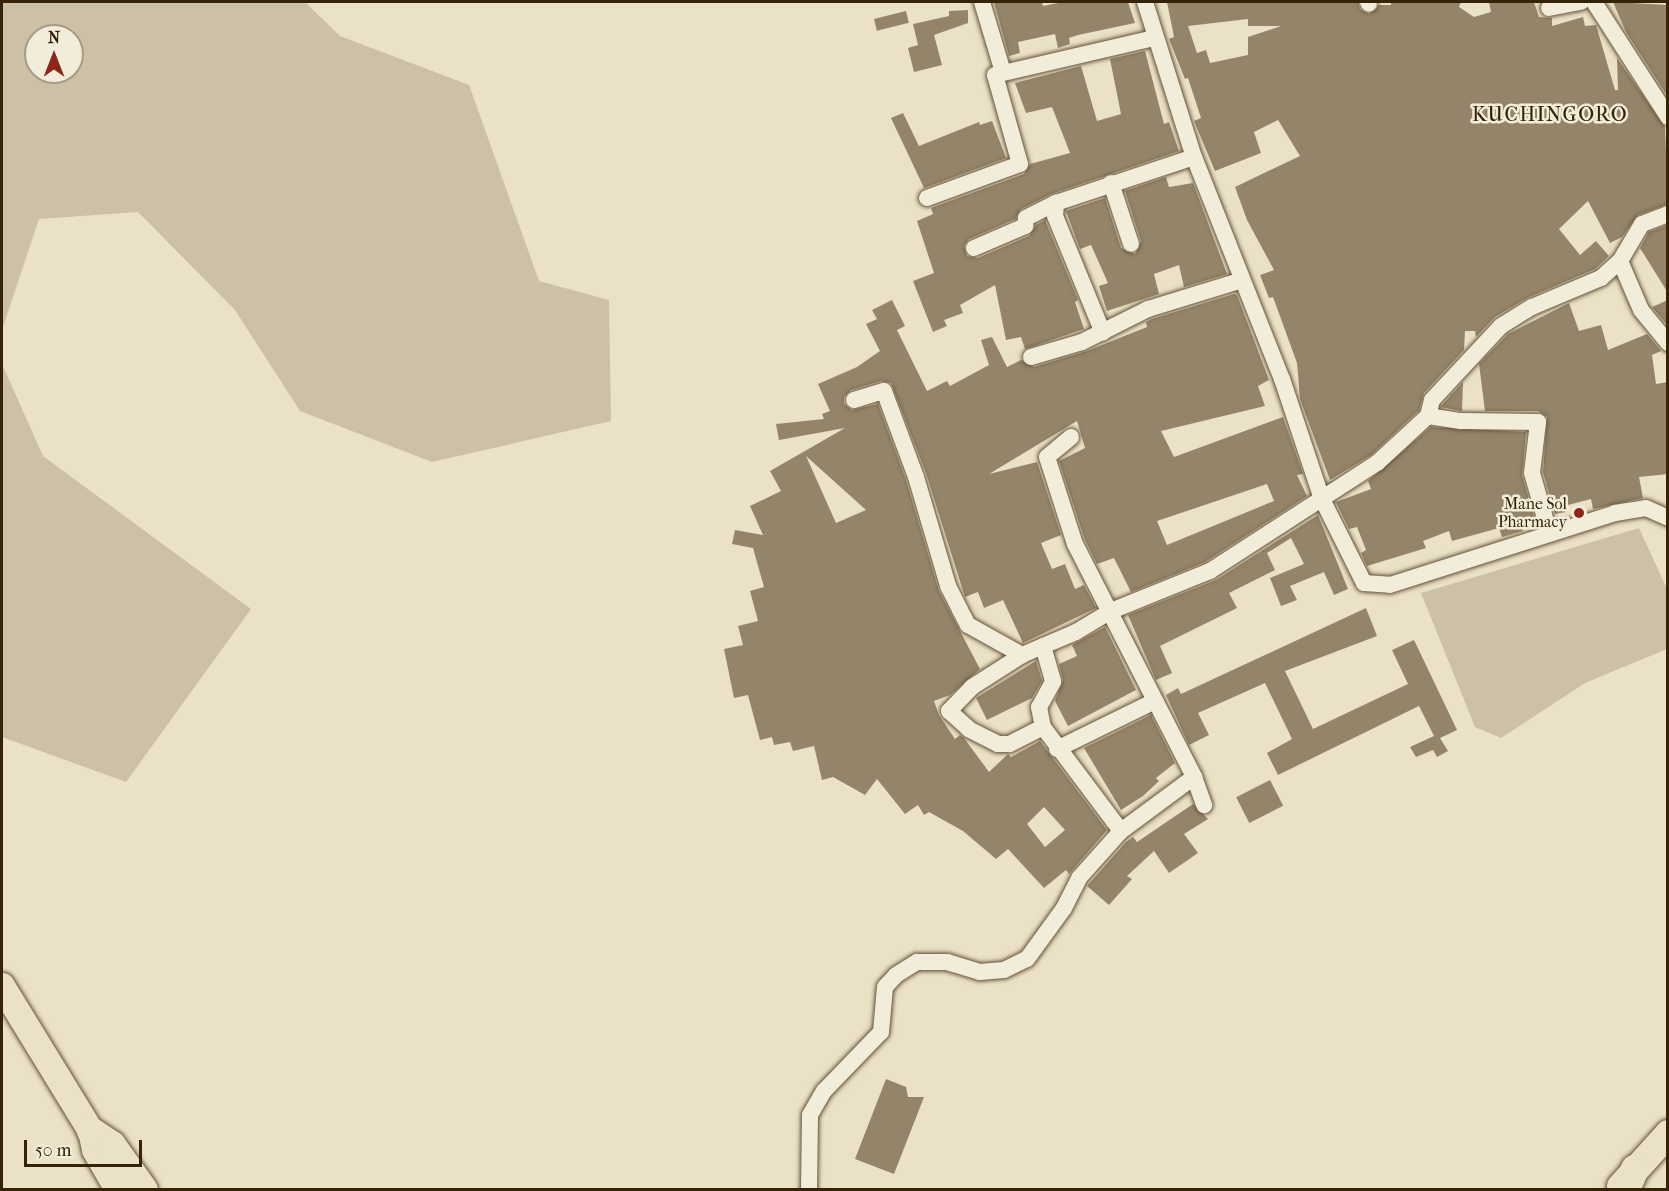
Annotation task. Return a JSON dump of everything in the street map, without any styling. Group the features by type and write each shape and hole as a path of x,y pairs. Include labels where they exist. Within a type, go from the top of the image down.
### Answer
{"highway":[{"path":"91,1131 112,1145 144,1190"},
{"path":"1626,1183 1668,1133"}],"main road":[{"path":"2,986 91,1131 95,1150 118,1190"}],"street":[{"path":"982,2 1003,72"},
{"path":"1145,2 1154,38 1194,157 1282,379 1322,499 1364,583 1390,585 1615,513 1646,508 1668,518"},
{"path":"1550,8 1581,2"},
{"path":"1594,2 1668,117"},
{"path":"927,198 1020,164 994,75 1154,38"},
{"path":"974,248 1025,226 1026,218 1056,204 1111,183 1194,157"},
{"path":"1111,183 1131,244"},
{"path":"1056,204 1055,216 1103,333"},
{"path":"1043,727 1009,744 998,744 969,729 949,711 972,687 1022,655 1111,611 1210,571 1377,463 1428,416 1432,400 1501,327 1532,308 1601,278 1620,261 1642,224 1668,214"},
{"path":"1620,261 1641,310 1668,343"},
{"path":"1031,357 1103,333 1113,324 1148,309 1242,280"},
{"path":"854,400 884,391 916,477 948,585 960,610 968,625 1022,655"},
{"path":"1428,416 1461,421 1538,422 1532,473 1550,532"},
{"path":"1071,438 1047,457 1052,479 1075,544 1194,777 1204,806"},
{"path":"1043,646 1053,682 1039,707 1043,727 1057,749 1121,831"},
{"path":"1057,749 1155,701"},
{"path":"809,1190 810,1115 824,1091 881,1032 885,987 896,975 917,962 947,962 980,972 1004,970 1027,959 1064,908 1079,878 1121,831 1194,777"}],"shaded area":[{"path":"2,2 305,2 340,36 469,85 539,281 609,300 611,421 432,462 300,411 235,310 138,212 39,219 2,330"},
{"path":"2,364 43,456 251,609 126,782 2,737"},
{"path":"1639,528 1667,589 1667,649 1585,683 1501,738 1475,727 1421,593"}],"building":[{"path":"994,2 1042,2 1043,6 1063,2 1128,2 1135,23 1078,35 1069,38 1070,44 1058,48 1055,34 1018,42 1020,53 1009,56"},
{"path":"1167,2 1358,2 1360,9 1369,14 1379,5 1391,5 1391,2 1461,2 1459,7 1474,17 1491,12 1489,2 1534,2 1539,17 1552,18 1552,26 1583,17 1585,26 1596,25 1615,90 1618,90 1617,58 1665,127 1668,204 1638,215 1622,237 1610,243 1588,201 1559,229 1580,255 1596,241 1609,256 1595,269 1527,298 1495,317 1476,337 1475,331 1465,331 1464,350 1424,393 1419,410 1371,455 1330,480 1300,399 1297,363 1273,297 1269,298 1260,275 1274,270 1247,220 1235,187 1300,156 1278,120 1254,132 1261,153 1215,171 1194,121 1201,118 1188,78 1185,79 1169,39 1174,37","holes":["1248,19 1248,26 1281,26 1248,37 1248,55 1210,63 1206,50 1197,53 1188,26"]},
{"path":"1613,2 1668,5 1668,97 1626,32"},
{"path":"968,10 968,23 934,35 942,65 914,72 908,48 918,45 913,24 949,16 949,11"},
{"path":"906,11 909,23 877,31 874,19"},
{"path":"1145,51 1164,124 1169,122 1179,151 1051,194 1021,209 1015,219 969,239 964,246 967,256 978,258 1029,236 1036,225 1045,220 1078,300 1075,302 1084,329 1025,349 1021,337 1006,340 995,285 960,305 963,313 944,320 947,326 933,332 913,281 934,273 917,221 933,214 931,208 1024,174 1030,164 1070,153 1052,107 1026,113 1015,83 1081,66 1097,121 1121,114 1110,59"},
{"path":"903,113 919,146 979,122 980,125 992,121 1006,158 924,188 891,118"},
{"path":"1166,177 1169,187 1193,183 1227,274 1184,287 1179,265 1154,274 1159,294 1107,311 1099,286 1108,283 1091,245 1080,249 1066,211 1105,198 1121,248 1135,254 1141,241 1125,191"},
{"path":"1668,225 1668,293 1640,248 1649,232"},
{"path":"1237,295 1269,380 1258,386 1265,406 1161,431 1174,457 1283,417 1303,474 1297,475 1307,496 1205,562 1131,592 1114,558 1097,564 1085,540 1059,461 1085,448 1077,421 989,474 1037,462 1061,535 1041,543 1052,569 1065,564 1075,589 1084,585 1096,608 1023,643 1003,600 984,608 978,592 965,597 926,473 891,383 881,381 851,390 844,397 844,404 852,410 878,404 906,480 939,591 980,669 950,695 934,701 939,715 955,739 960,735 964,738 989,772 1008,754 1011,757 1040,741 1107,830 1069,874 1066,870 1044,888 1008,849 996,859 963,831 929,812 924,815 918,805 905,814 877,779 865,795 833,777 822,780 814,746 793,751 790,742 774,745 772,737 760,740 748,695 734,698 724,649 743,645 738,626 758,621 750,591 764,587 753,548 732,544 735,530 763,535 750,506 781,491 770,471 845,428 779,440 776,424 824,419 822,414 830,411 818,384 857,367 880,351 866,324 877,319 872,310 892,300 905,326 897,330 927,391 947,381 950,386 989,365 981,340 992,337 1007,367 1021,360 1034,367 1087,351 1147,327 1146,322","holes":["806,456 866,510 836,523","1267,484 1274,501 1167,545 1157,521","1044,807 1065,830 1045,847 1027,824"]},
{"path":"1668,300 1668,326 1652,307"},
{"path":"1569,303 1579,331 1601,325 1608,350 1647,334 1661,351 1652,355 1656,384 1668,382 1668,474 1639,477 1643,498 1593,509 1591,499 1564,506 1566,512 1555,514 1543,472 1547,417 1538,411 1485,411 1479,364 1508,334"},
{"path":"1463,382 1462,411 1441,407 1442,405"},
{"path":"1431,427 1526,432 1522,475 1534,517 1520,521 1523,531 1502,537 1499,528 1452,541 1449,531 1423,541 1426,548 1367,566 1361,553 1366,550 1357,527 1349,529 1336,502 1371,489 1368,481"},
{"path":"1318,515 1348,589 1334,595 1324,572 1290,586 1297,600 1281,606 1270,578 1304,564 1291,538 1267,553 1275,570 1229,593 1237,608 1160,646 1172,673 1156,680 1128,615 1216,580"},
{"path":"1366,608 1377,636 1285,671 1313,729 1408,684 1392,650 1414,640 1457,730 1440,738 1448,751 1437,757 1433,750 1416,757 1410,747 1434,736 1419,706 1278,775 1267,753 1292,739 1265,683 1198,713 1209,735 1189,745 1166,695 1178,688 1181,694"},
{"path":"1105,627 1136,690 1068,726 1055,701 1063,680 1059,664 1077,656 1072,645"},
{"path":"1036,661 1042,681 1032,698 987,720 976,698"},
{"path":"1151,715 1175,763 1156,778 1159,781 1143,796 1121,810 1084,748"},
{"path":"1270,780 1283,806 1249,823 1236,797"},
{"path":"1193,804 1208,819 1184,834 1198,853 1169,873 1154,851 1127,876 1132,879 1109,905 1087,886 1126,842 1133,837 1137,842"},
{"path":"886,1079 906,1087 908,1097 924,1097 894,1174 855,1159"}],"place":[{"name":"Mane Sol Pharmacy","path":"1579,513"}],"district":[{"name":"KUCHINGORO","path":"1550,114"}]}
